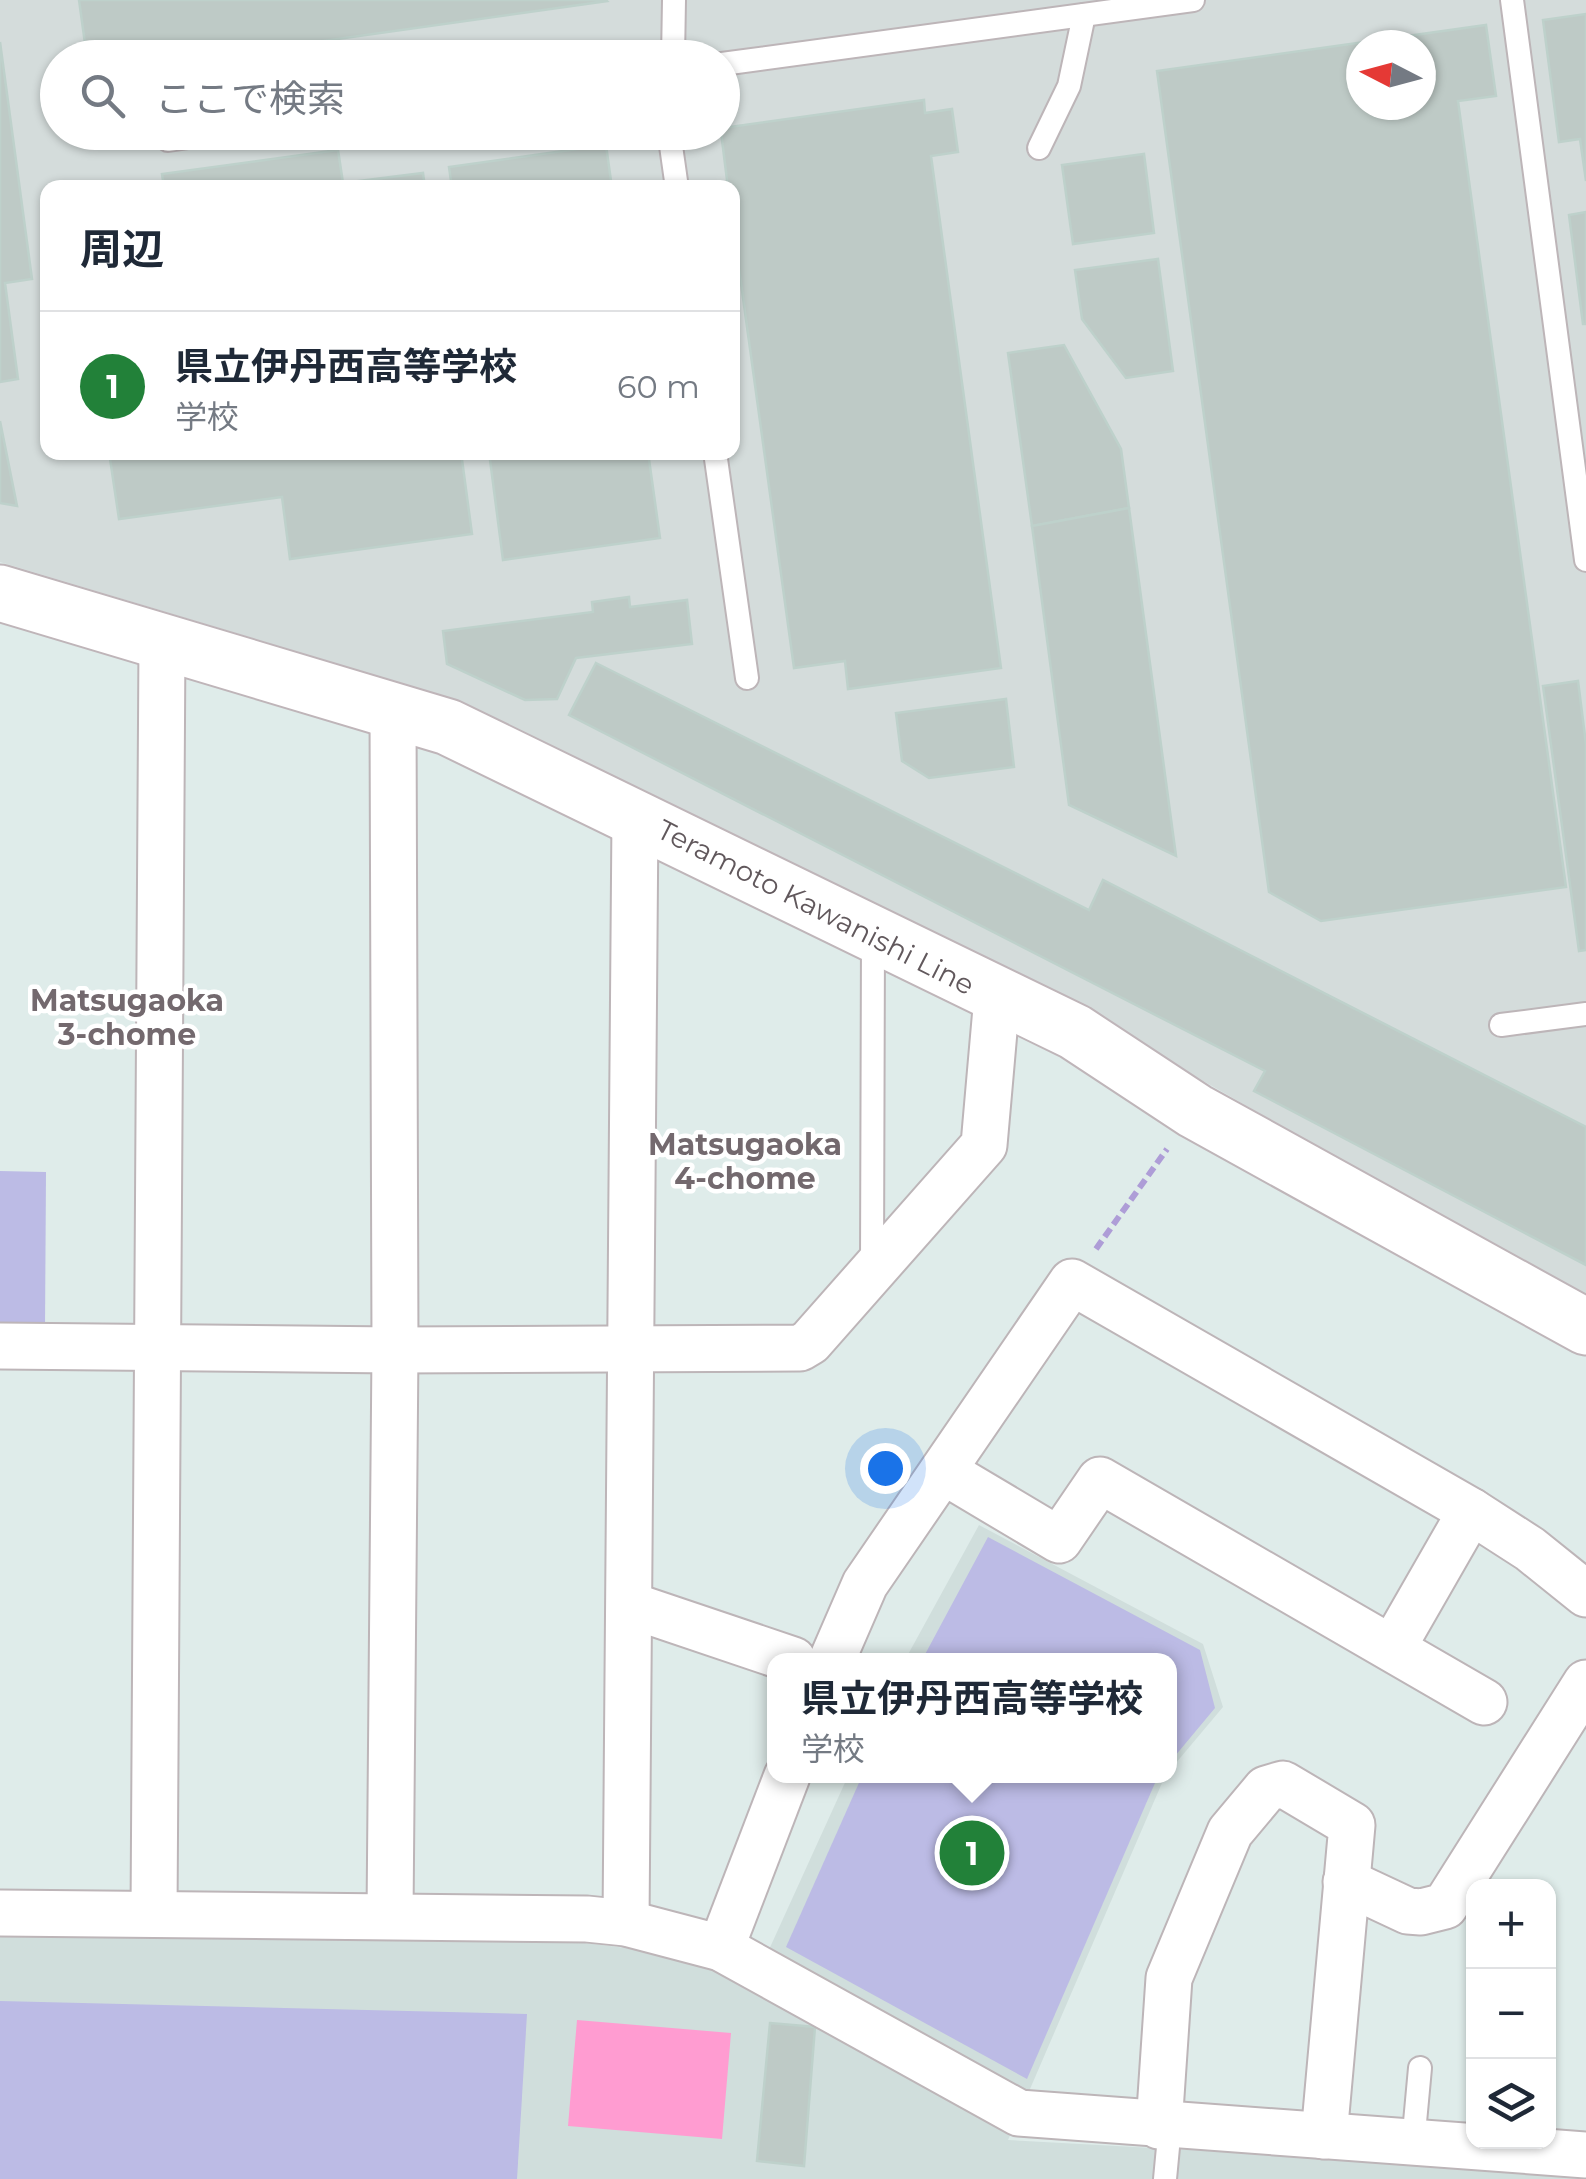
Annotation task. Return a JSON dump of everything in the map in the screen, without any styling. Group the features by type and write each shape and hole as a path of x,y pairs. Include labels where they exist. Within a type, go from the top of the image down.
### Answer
{"main road":[{"name":"Teramoto Kawanishi Line","path":"0,593 448,727 1075,1032 1195,1111 1586,1327"}],"street":[{"path":"154,1914 162,643"},
{"path":"390,1916 395,1350 392,708"},
{"path":"626,1923 635,816"},
{"path":"0,1346 395,1350 800,1348 810,1342 984,1145 997,997"},
{"path":"835,1653 865,1584 1072,1282 1470,1511 1530,1549 1586,1594"},
{"path":"943,1471 1058,1540 1100,1480 1484,1702"},
{"path":"1393,1647 1470,1511"},
{"path":"630,1605 772,1653"},
{"path":"1346,1882 1408,1911 1444,1906 1586,1683"},
{"path":"720,1948 784,1783"},
{"path":"1164,2126 1169,1978 1230,1832 1266,1789 1283,1784 1352,1825 1324,2136"},
{"path":"0,1913 587,1919 626,1923 720,1948 1019,2113 1586,2155"}],"lane":[{"path":"674,0 674,40"},
{"path":"1512,0 1586,560"},
{"path":"740,62 1179,1"},
{"path":"1039,148 1070,86 1084,15"},
{"path":"672,150 676,180"},
{"path":"716,460 747,678"},
{"path":"872,1270 873,936"},
{"path":"1500,1024 1586,1014"},
{"path":"1413,2144 1420,2068"},
{"path":"1164,2126 1165,2179"}],"path":[{"path":"1072,1282 1195,1111"}],"shaded area":[{"path":"0,0 1586,0 1586,1301 1094,1018 437,694 0,562"},
{"path":"0,1171 46,1172 45,1329 0,1329"},
{"path":"979,1525 1203,1644 1223,1707 1177,1762 1177,1653 909,1653"},
{"path":"988,1537 1200,1650 1215,1708 1177,1754 1177,1653 926,1653"},
{"path":"845,1783 1162,1783 1008,2140 1586,2172 1586,2179 0,2179 0,1932 544,1938 708,1958 767,1954"},
{"path":"859,1783 1155,1783 1027,2079 786,1947"},
{"path":"0,2001 527,2014 517,2179 0,2179"},
{"path":"577,2020 731,2033 722,2139 568,2126"}],"building":[{"path":"79,0 607,1 331,40 85,40"},
{"path":"1586,14 1586,181 1580,139 1559,142 1543,20"},
{"path":"1486,25 1496,96 1458,101 1566,887 1321,921 1269,892 1157,71 1346,45 1346,120 1436,120 1436,32"},
{"path":"0,42 32,279 5,283 18,379 0,382"},
{"path":"924,100 925,113 952,109 958,152 931,156 1001,668 848,689 845,661 794,668 740,276 740,180 727,180 723,150 740,150 740,126"},
{"path":"338,150 343,180 163,180 162,174"},
{"path":"570,150 607,150 611,180 451,180 449,167"},
{"path":"1144,154 1154,233 1073,244 1062,165"},
{"path":"423,173 424,180 367,180"},
{"path":"1586,212 1586,324 1583,324 1569,215"},
{"path":"1158,259 1173,371 1126,378 1082,319 1075,270"},
{"path":"1064,345 1121,449 1129,508 1032,526 1008,353"},
{"path":"0,421 17,506 0,503"},
{"path":"110,460 462,460 472,534 290,559 282,497 119,519"},
{"path":"490,460 649,460 660,538 503,560"},
{"path":"1129,508 1176,856 1069,805 1032,526"},
{"path":"629,597 630,607 687,600 692,644 576,658 557,699 525,700 447,664 443,631 593,612 592,602"},
{"path":"596,663 1089,910 1103,880 1586,1127 1586,1265 1254,1091 1265,1071 569,715"},
{"path":"1578,681 1586,744 1586,950 1579,951 1543,686"},
{"path":"1006,699 1014,767 929,778 902,761 896,713"},
{"path":"770,2023 815,2027 804,2166 757,2161"}],"place":[{"name":"県立伊丹西高等学校","path":"972,1853"}],"district":[{"name":"Matsugaoka 3-chome","path":"127,1018"},
{"name":"Matsugaoka 4-chome","path":"745,1162"}]}
